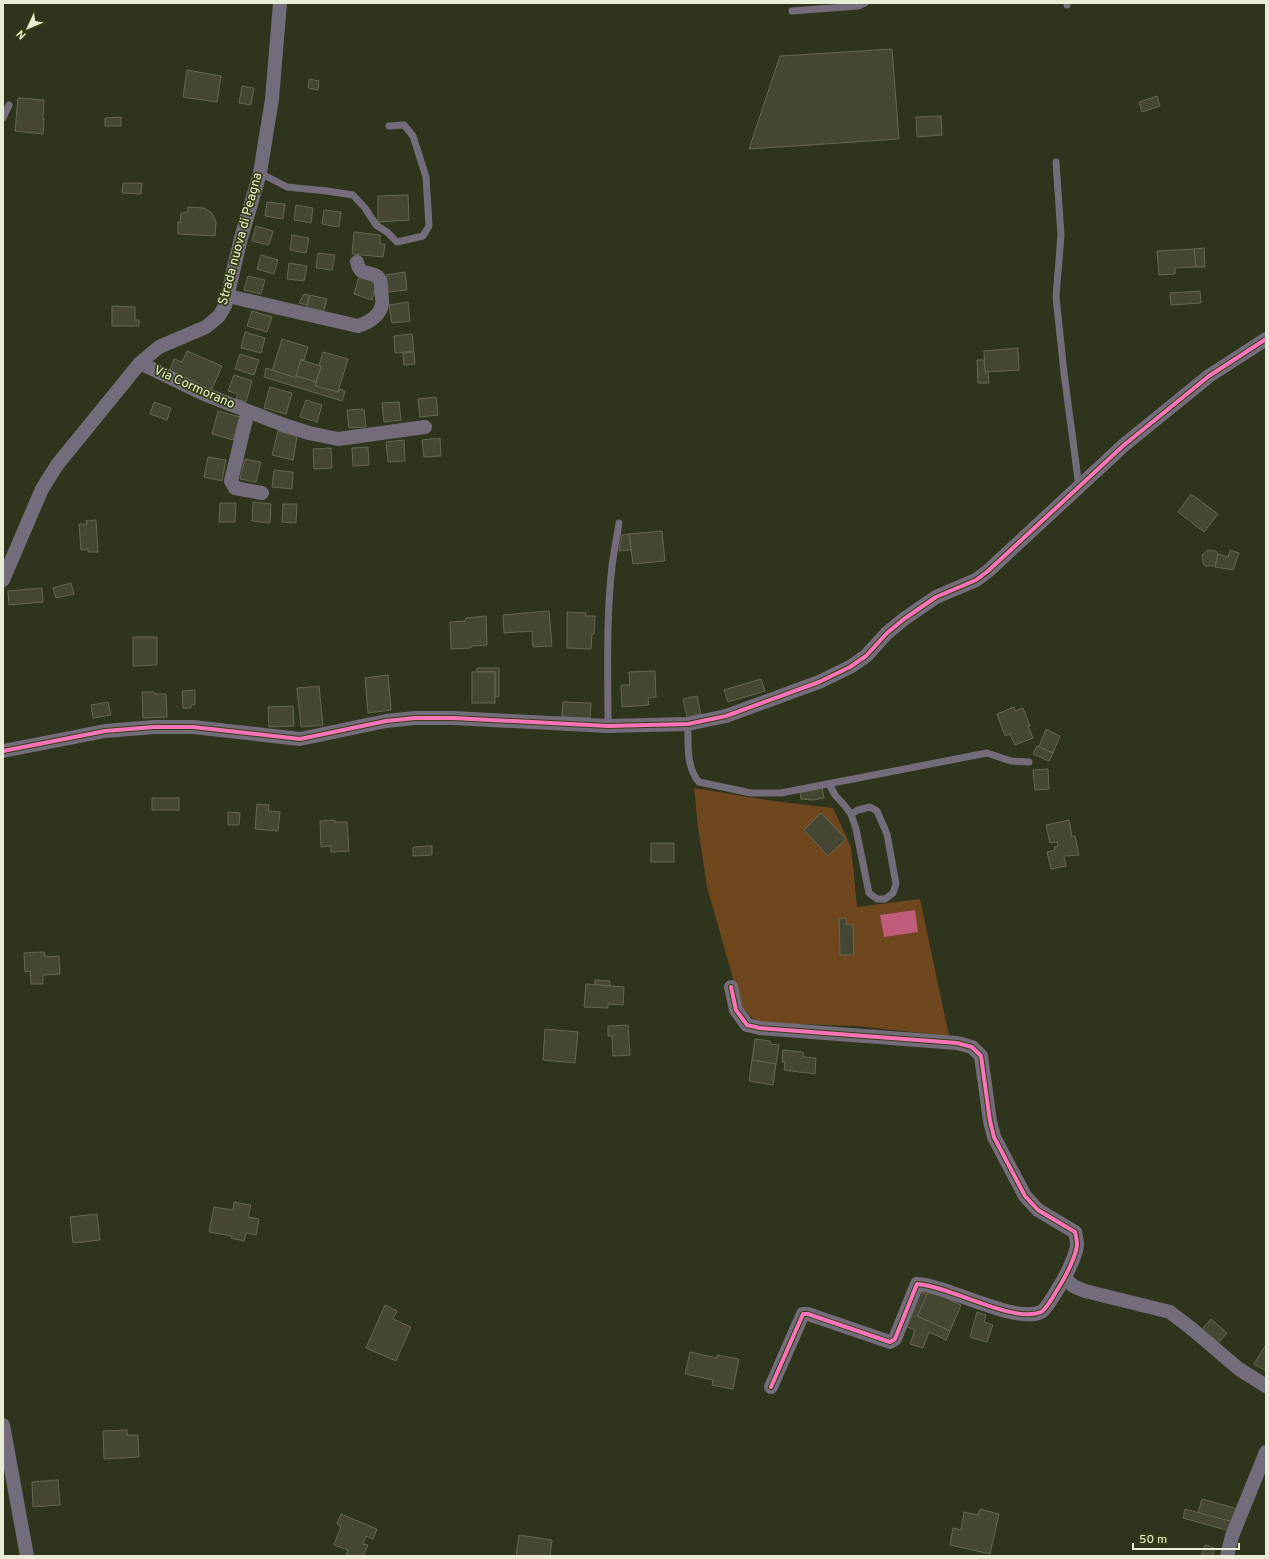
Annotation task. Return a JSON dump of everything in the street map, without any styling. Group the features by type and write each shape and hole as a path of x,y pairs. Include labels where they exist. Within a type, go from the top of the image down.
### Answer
{"street":[{"name":"Strada nuova di Peagna","path":"3,580 49,476 105,405 140,363 159,347 206,327 219,316 228,296 260,173 272,99 280,3"},
{"path":"228,296 358,326 368,322 378,313 382,304 380,280 377,276 362,272 358,268 357,262"},
{"path":"3,751 105,731 154,727 193,727 300,739 386,721 415,718 453,718 608,726 688,724 726,716 819,682 850,667 866,656 904,619 936,597 976,580 988,571 1124,445 1209,376 1266,339"},
{"name":"Via Cormorano","path":"140,363 204,394 309,433 338,439 424,427"},
{"name":"Via Cormorano","path":"248,411 231,481 235,488 262,493"},
{"path":"731,987 736,1010 747,1025 760,1028 957,1043 972,1047 981,1056 990,1122 994,1137 1026,1196 1038,1210 1075,1232 1077,1245 1065,1278 1042,1311 1030,1315 1015,1314 937,1287 916,1284 895,1339 890,1342 808,1314 803,1314 771,1387"},
{"path":"1065,1278 1073,1286 1085,1291 1170,1312 1239,1369 1266,1386"},
{"path":"3,1425 27,1556"},
{"path":"1227,1556 1232,1536 1266,1452"}],"lane":[{"path":"792,11 858,6 864,3"},
{"path":"3,118 9,105"},
{"path":"260,173 287,187 353,195 366,208 376,224 397,242 423,236 429,226 426,177 424,170 413,136 404,126 389,126"},
{"path":"1056,162 1061,236 1056,297 1079,487"},
{"path":"608,726 608,647 610,602 612,566 619,523"},
{"path":"688,724 689,751 693,775 699,782 751,793 780,793 987,753 1011,761 1029,762"},
{"path":"829,784 835,795 851,814 856,829 869,893 877,899 885,899 894,893 896,884 887,834 877,811 870,807 858,810 851,814"}],"shaded area":[{"path":"694,788 773,801 833,808 851,847 857,907 920,899 949,1036 856,1026 766,1023 757,1021 751,1017 740,1003 707,887"},
{"path":"915,910 918,932 884,937 880,915"}],"building":[{"path":"892,49 899,139 749,149 780,56"},
{"path":"187,70 221,76 217,102 183,97"},
{"path":"309,79 319,81 318,90 308,88"},
{"path":"242,86 254,88 251,105 239,103"},
{"path":"1157,96 1160,106 1142,112 1139,102"},
{"path":"18,98 44,100 43,134 15,131"},
{"path":"941,116 942,135 917,137 916,117"},
{"path":"121,117 121,126 105,126 105,118"},
{"path":"123,183 142,183 141,194 122,193"},
{"path":"408,195 409,220 378,222 378,196"},
{"path":"267,202 285,204 283,219 265,216"},
{"path":"296,205 313,208 311,223 294,220"},
{"path":"188,207 204,208 212,213 216,222 215,236 178,234 178,222 180,223 181,213 188,212"},
{"path":"324,210 341,212 339,227 322,224"},
{"path":"256,226 273,231 269,245 252,241"},
{"path":"354,232 380,235 380,244 385,244 383,257 352,254"},
{"path":"292,235 309,238 306,253 290,250"},
{"path":"1204,248 1205,267 1196,267 1194,249"},
{"path":"1194,249 1196,267 1175,268 1175,274 1159,275 1157,251"},
{"path":"318,253 335,255 332,270 316,268"},
{"path":"261,255 278,260 274,274 257,269"},
{"path":"289,263 307,266 304,281 287,279"},
{"path":"405,272 407,290 388,292 386,275"},
{"path":"248,276 265,280 261,294 244,290"},
{"path":"359,277 377,282 372,300 354,294"},
{"path":"1200,291 1201,303 1171,305 1170,293"},
{"path":"304,294 309,295 307,305 299,303"},
{"path":"310,295 327,299 323,313 306,309"},
{"path":"408,302 410,321 392,323 389,305"},
{"path":"112,306 135,307 135,320 139,320 139,326 112,326"},
{"path":"252,311 272,317 267,332 247,326"},
{"path":"245,332 265,338 261,353 241,348"},
{"path":"412,334 414,351 395,353 394,336"},
{"path":"282,339 308,347 304,360 301,359 296,378 272,371"},
{"path":"1018,348 1019,370 985,372 984,351"},
{"path":"187,351 222,366 211,391 169,372 174,359 182,362"},
{"path":"323,352 348,359 338,392 315,386 321,366 319,366"},
{"path":"414,352 415,364 404,365 403,353"},
{"path":"240,354 259,360 254,375 235,369"},
{"path":"301,360 321,366 316,382 296,376"},
{"path":"977,360 984,360 985,372 988,372 989,383 978,383"},
{"path":"266,368 296,378 296,376 316,382 315,386 338,392 339,389 345,391 342,401 264,377"},
{"path":"234,375 252,381 246,402 236,399 238,394 228,391"},
{"path":"270,387 292,393 286,414 264,408"},
{"path":"436,397 438,415 420,417 418,399"},
{"path":"306,400 322,405 317,422 300,417"},
{"path":"154,402 171,408 167,420 150,414"},
{"path":"399,402 401,420 384,422 382,403"},
{"path":"364,409 366,427 349,428 347,410"},
{"path":"218,411 240,417 233,440 212,434"},
{"path":"278,431 297,436 293,460 272,455"},
{"path":"440,438 441,456 424,457 422,440"},
{"path":"404,440 405,461 388,462 386,442"},
{"path":"368,447 369,465 353,466 352,448"},
{"path":"331,448 332,468 314,469 313,449"},
{"path":"208,457 226,460 222,481 204,477"},
{"path":"245,459 261,462 256,482 240,479"},
{"path":"274,470 293,472 292,489 272,487"},
{"path":"1191,494 1218,514 1204,532 1178,512"},
{"path":"253,502 271,504 270,523 252,521"},
{"path":"220,503 236,503 235,522 219,522"},
{"path":"283,504 297,504 296,523 282,522"},
{"path":"96,520 98,552 88,552 88,549 81,550 79,524 87,524 86,521"},
{"path":"662,531 665,561 633,564 629,534"},
{"path":"629,534 631,550 619,551 622,535"},
{"path":"1208,550 1216,551 1218,554 1216,564 1213,566 1205,566 1203,563 1202,555"},
{"path":"1230,550 1239,553 1233,570 1215,567 1218,554 1228,557"},
{"path":"71,583 74,594 56,598 53,588"},
{"path":"42,588 43,602 9,605 8,591"},
{"path":"549,611 552,646 533,647 532,631 504,633 503,615"},
{"path":"567,612 586,613 586,616 595,616 591,649 567,648"},
{"path":"486,616 487,645 471,646 471,648 451,649 450,622 465,621 466,618"},
{"path":"133,637 157,637 157,665 133,666"},
{"path":"477,668 499,668 499,697 495,697 495,672 477,672"},
{"path":"655,671 656,697 648,698 649,705 622,707 621,685 630,685 629,672"},
{"path":"472,672 495,672 495,703 472,703"},
{"path":"388,675 391,710 368,713 365,678"},
{"path":"761,679 765,691 728,702 724,690"},
{"path":"319,686 323,725 301,727 297,688"},
{"path":"195,690 195,705 191,705 191,708 183,708 182,691"},
{"path":"142,692 166,694 167,717 143,718"},
{"path":"697,696 701,714 687,717 683,699"},
{"path":"108,702 111,715 93,718 91,705"},
{"path":"563,702 591,703 590,718 562,717"},
{"path":"293,706 294,726 269,727 268,707"},
{"path":"1014,707 1015,711 1023,708 1033,738 1015,745 1010,734 1005,736 997,714"},
{"path":"1046,729 1060,736 1053,753 1039,747"},
{"path":"1037,746 1053,753 1049,761 1033,754"},
{"path":"1048,769 1049,789 1035,790 1033,770"},
{"path":"822,788 824,798 814,800 801,799 800,792"},
{"path":"152,798 179,798 179,810 152,810"},
{"path":"257,804 269,805 268,811 280,812 278,831 255,829"},
{"path":"228,812 240,813 239,825 228,825"},
{"path":"821,813 846,839 828,856 804,830"},
{"path":"335,820 335,822 347,822 349,851 331,852 331,846 321,847 320,821"},
{"path":"1069,820 1072,837 1075,836 1079,855 1064,856 1066,866 1051,869 1047,852 1055,850 1054,847 1058,846 1057,842 1050,843 1046,825"},
{"path":"651,843 674,843 674,862 651,862"},
{"path":"432,846 432,855 413,856 413,847"},
{"path":"846,918 846,925 853,924 854,955 840,955 839,919"},
{"path":"44,952 45,957 59,956 60,974 43,975 43,984 31,984 30,971 25,972 24,953"},
{"path":"595,980 610,981 610,986 595,985"},
{"path":"586,984 624,987 623,1005 608,1004 608,1008 584,1007"},
{"path":"628,1025 630,1055 613,1056 612,1036 608,1036 608,1026"},
{"path":"545,1029 578,1032 575,1063 543,1060"},
{"path":"755,1039 770,1041 770,1044 779,1045 776,1064 752,1060"},
{"path":"783,1050 803,1052 803,1057 816,1058 815,1074 784,1070 785,1062 782,1062"},
{"path":"752,1060 776,1064 773,1085 749,1081"},
{"path":"234,1202 251,1205 248,1217 259,1219 256,1235 246,1233 244,1241 231,1238 232,1236 209,1232 214,1207 233,1210"},
{"path":"97,1214 100,1240 73,1243 70,1217"},
{"path":"929,1290 961,1305 950,1331 917,1316"},
{"path":"919,1291 927,1295 917,1316 950,1331 946,1340 929,1332 923,1348 910,1344 915,1330 903,1325"},
{"path":"385,1305 397,1311 393,1319 411,1327 396,1361 366,1348"},
{"path":"977,1312 986,1315 984,1322 993,1325 987,1342 970,1337"},
{"path":"1211,1319 1227,1333 1216,1346 1200,1331"},
{"path":"1266,1346 1266,1371 1254,1364"},
{"path":"690,1352 717,1358 717,1355 739,1359 733,1389 712,1385 713,1380 685,1374"},
{"path":"127,1430 127,1435 138,1435 139,1457 104,1459 103,1431"},
{"path":"58,1480 60,1505 33,1507 32,1482"},
{"path":"1202,1499 1238,1509 1233,1522 1198,1513"},
{"path":"980,1509 999,1514 990,1554 950,1545 953,1528 961,1530 964,1512 978,1515"},
{"path":"1185,1509 1233,1522 1230,1531 1183,1518"},
{"path":"341,1514 377,1529 373,1539 366,1536 363,1544 368,1545 363,1556 346,1556 348,1550 334,1545 341,1526 337,1524"},
{"path":"519,1535 552,1540 550,1556 516,1556"},
{"path":"1205,1545 1215,1548 1212,1556 1201,1556"}],"cycle path":[{"path":"3,751 105,731 154,727 193,727 300,739 386,721 415,718 453,718 608,726 688,724 726,716 819,682 850,667 866,656 887,633 904,619 936,597 976,580 988,571 1124,445 1209,376 1266,339"},
{"path":"731,987 736,1010 747,1025 760,1028 957,1043 972,1047 981,1056 990,1121 994,1137 1025,1196 1038,1210 1075,1232 1077,1242 1075,1255 1067,1273 1051,1301 1041,1312 1029,1314 1015,1313 931,1286 917,1284 895,1339 890,1342 808,1314 803,1314 771,1387"}]}
